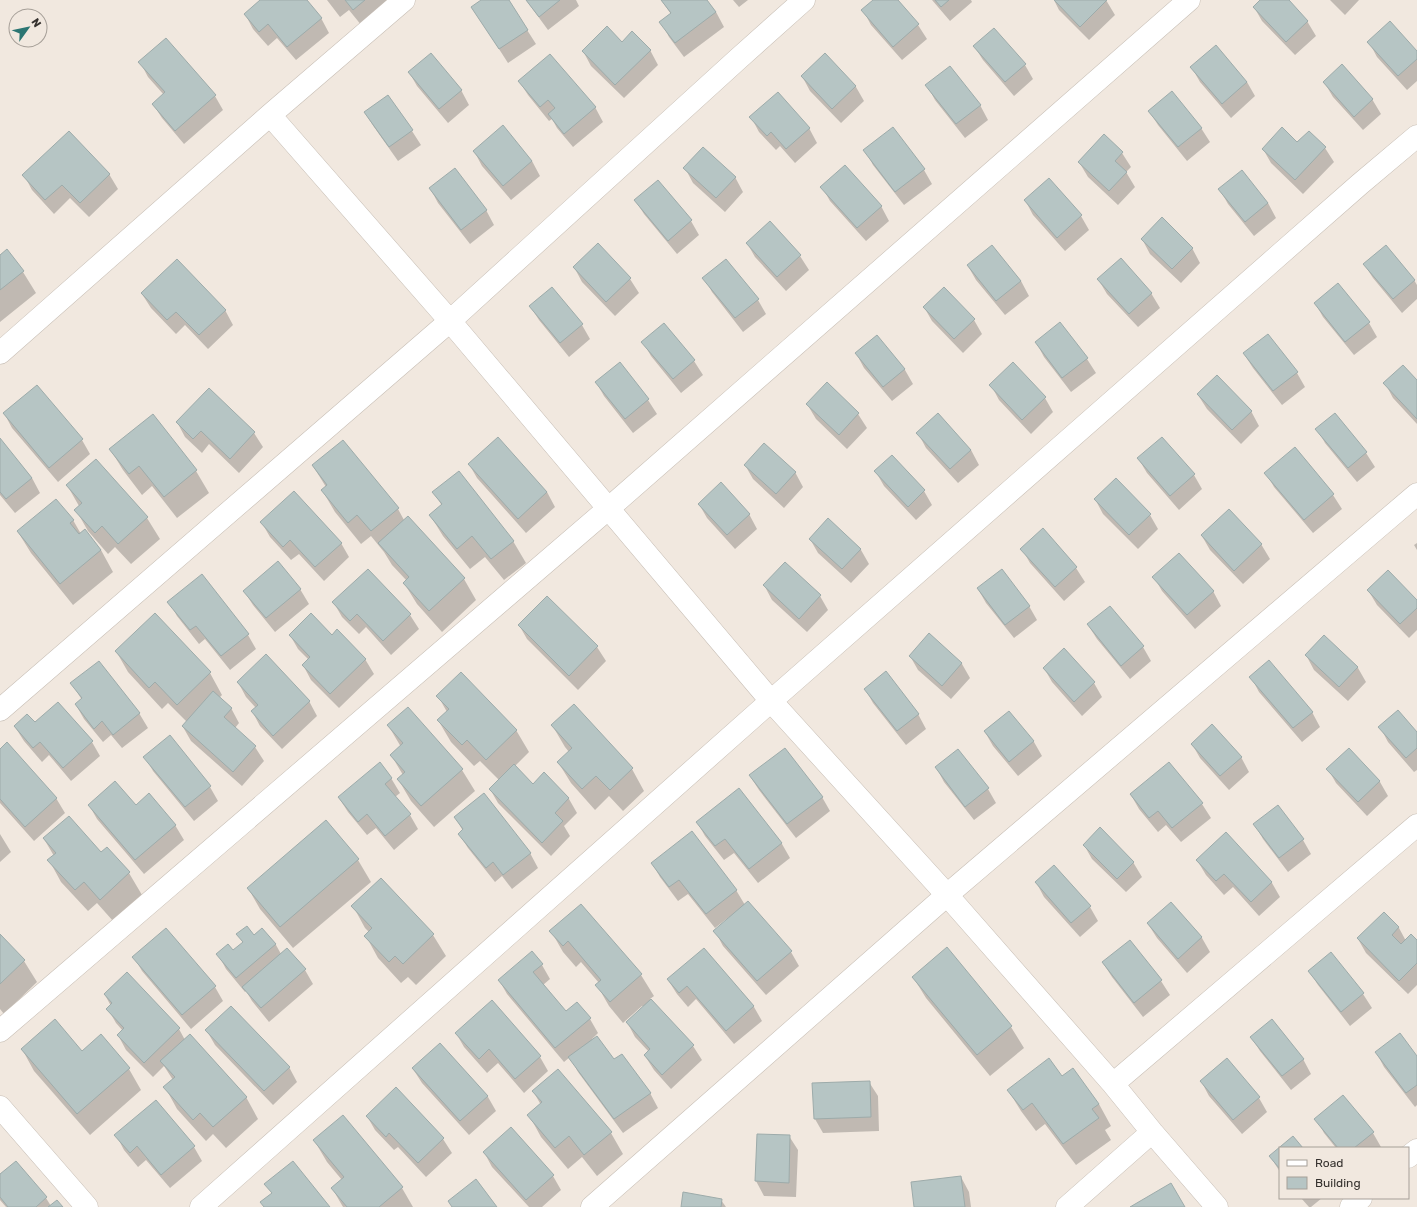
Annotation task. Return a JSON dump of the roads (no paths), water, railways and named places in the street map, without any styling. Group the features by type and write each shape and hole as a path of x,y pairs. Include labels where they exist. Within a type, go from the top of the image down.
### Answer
{"street":[{"path":"0,353 270,115 404,0"},
{"path":"0,710 450,320 804,0"},
{"path":"0,1031 609,508 1189,0"},
{"path":"270,115 450,320 771,701 947,895 1113,1084 1152,1132 1217,1207"},
{"path":"201,1207 771,701 1360,184 1417,136"},
{"path":"592,1207 947,895 1417,494"},
{"path":"1113,1084 1417,825"},
{"path":"0,1107 87,1207"},
{"path":"1067,1207 1152,1132"},
{"path":"1409,1157 1417,1150"},
{"path":"1351,1207 1360,1199"}]}
